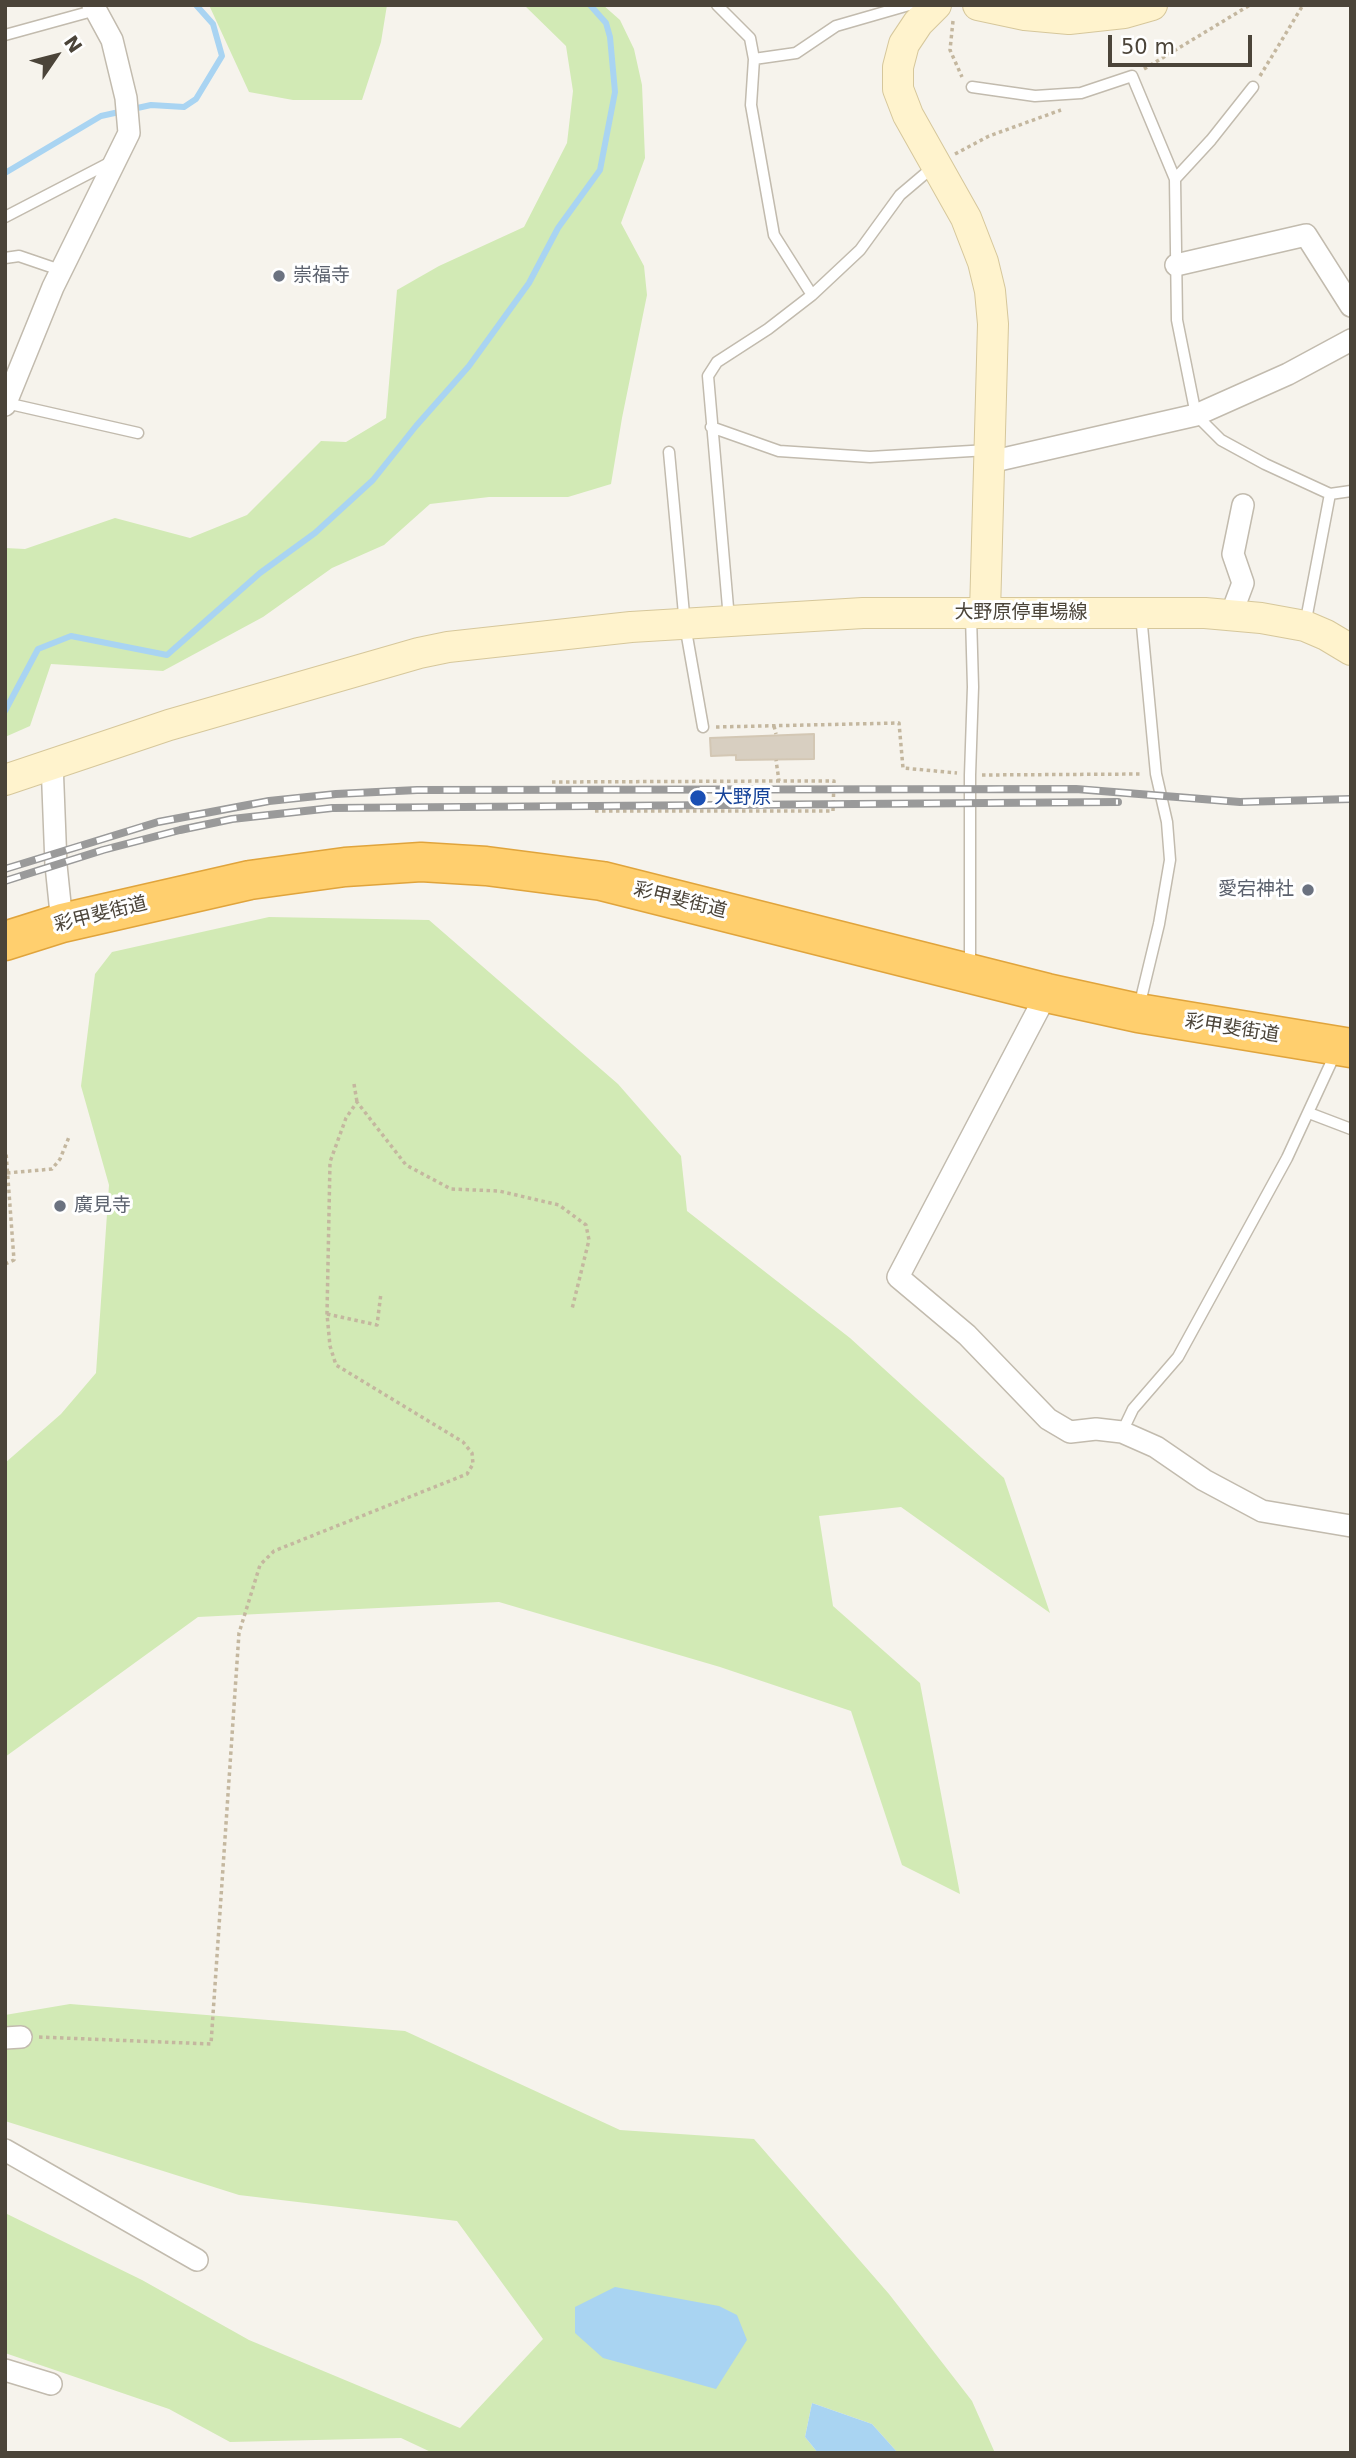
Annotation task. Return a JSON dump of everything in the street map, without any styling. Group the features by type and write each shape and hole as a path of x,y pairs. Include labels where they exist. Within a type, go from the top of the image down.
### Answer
{"highway":[{"name":"彩甲斐街道","path":"5,941 62,923 250,880 345,867 421,862 486,866 601,881 1047,993 1138,1013 1345,1047"}],"street":[{"path":"978,612 990,456 993,324 990,291 983,262 966,218 908,115 898,89 898,67 904,44 918,23 956,9 1069,19 1124,13 1152,5"},
{"path":"6,404 53,287 130,133 126,99 112,40 95,7"},
{"path":"1176,265 1306,235 1351,306"},
{"path":"990,456 1196,415 1288,374 1351,340"},
{"path":"1231,615 1242,583 1233,554 1244,505"},
{"name":"大野原停車場線","path":"5,779 169,725 419,653 448,647 631,627 863,613 1141,612 1231,615 1305,626 1351,650"},
{"path":"52,762 56,865 62,923"},
{"path":"1047,993 898,1277 967,1335 1048,1419 1070,1432 1096,1429 1122,1433 1156,1447 1204,1480 1262,1511 1351,1526"},
{"path":"5,2150 197,2260"},
{"path":"5,2370 51,2384"}],"lane":[{"path":"717,5 750,38 754,59 751,105 774,235 812,295"},
{"path":"754,59 796,53 836,26 909,5"},
{"path":"5,35 95,7"},
{"path":"972,87 1035,96 1081,93 1132,76 1175,178 1177,320 1196,415 1221,440 1265,464 1330,494 1351,491"},
{"path":"1175,178 1211,141 1253,87"},
{"path":"5,217 118,158"},
{"path":"729,621 708,376 717,362 768,329 812,295 860,250 900,195 936,164"},
{"path":"5,258 19,256 63,271"},
{"path":"6,404 138,433"},
{"path":"711,427 779,451 870,457 990,456"},
{"path":"669,452 685,625 703,727"},
{"path":"1305,626 1330,494"},
{"path":"970,973 970,775 978,612"},
{"path":"1138,1013 1159,924 1170,860 1167,822 1156,774 1141,612"},
{"path":"1122,1433 1133,1409 1178,1357 1345,1047"},
{"path":"1309,1113 1351,1129"}],"path":[{"path":"1132,76 1250,5"},
{"path":"1253,87 1303,5"},
{"path":"956,9 950,50 960,75 972,87"},
{"path":"936,164 989,136 1067,108 1081,93"},
{"path":"703,727 899,723 903,768 970,775 1156,774"},
{"path":"774,726 776,734"},
{"path":"776,760 779,781"},
{"path":"552,782 834,781 833,811 595,811"},
{"path":"354,1084 357,1102 406,1165 451,1189 499,1191 559,1205 586,1225 589,1240 572,1309"},
{"path":"13,2037 211,2044 239,1633 260,1565 274,1551 467,1474 473,1464 472,1453 463,1442 336,1365 330,1346 327,1314 330,1162 346,1118 357,1102"},
{"path":"8,1173 52,1169 60,1159 69,1137"},
{"path":"5,1264 14,1260 8,1209 6,1152"},
{"path":"327,1314 377,1325 381,1293"}],"green space":[{"path":"209,5 387,5 381,42 362,100 293,100 249,92"},
{"path":"524,5 603,5 620,20 634,49 642,85 645,158 621,223 644,266 647,295 611,484 568,497 489,497 430,504 384,545 332,568 263,617 163,671 51,664 30,726 5,737 5,548 25,549 115,518 190,538 247,515 321,441 346,442 386,418 397,290 439,266 524,227 567,143 573,91 566,46"},
{"path":"269,917 429,920 618,1084 681,1156 687,1211 850,1338 1004,1478 1050,1613 901,1507 819,1516 833,1606 920,1683 960,1894 902,1865 851,1711 720,1667 499,1602 198,1617 5,1757 5,1463 61,1414 96,1373 109,1185 81,1086 95,974 112,952"},
{"path":"70,2004 405,2031 620,2130 754,2139 889,2294 972,2401 995,2453 898,2453 872,2424 812,2403 805,2437 818,2453 433,2453 401,2438 230,2442 169,2409 5,2353 5,2213 142,2280 249,2340 460,2428 543,2339 457,2221 239,2195 5,2121 5,2015"}],"water":[{"path":"615,2287 719,2306 737,2315 747,2340 716,2389 603,2358 575,2333 575,2307"},
{"path":"812,2403 872,2424 898,2453 818,2453 805,2437"}],"building":[{"name":"大野原","path":"814,734 814,759 736,760 736,755 711,756 710,738"}],"waterway":[{"path":"5,173 101,116 151,105 184,107 196,99 222,56 213,24 196,5"},
{"path":"5,711 38,649 71,636 167,655 260,573 315,533 373,480 469,366 529,283 558,228 600,170 615,92 610,37 606,23 590,5"}],"railway":[{"path":"5,869 158,822 269,801 336,794 417,790 1076,789 1240,802 1351,799"},
{"path":"5,881 103,850 180,830 232,819 332,808 1118,802"}],"place":[{"name":"崇福寺","path":"279,276"},
{"name":"大野原","path":"698,798"},
{"name":"愛宕神社","path":"1308,890"},
{"name":"廣見寺","path":"60,1206"}]}
